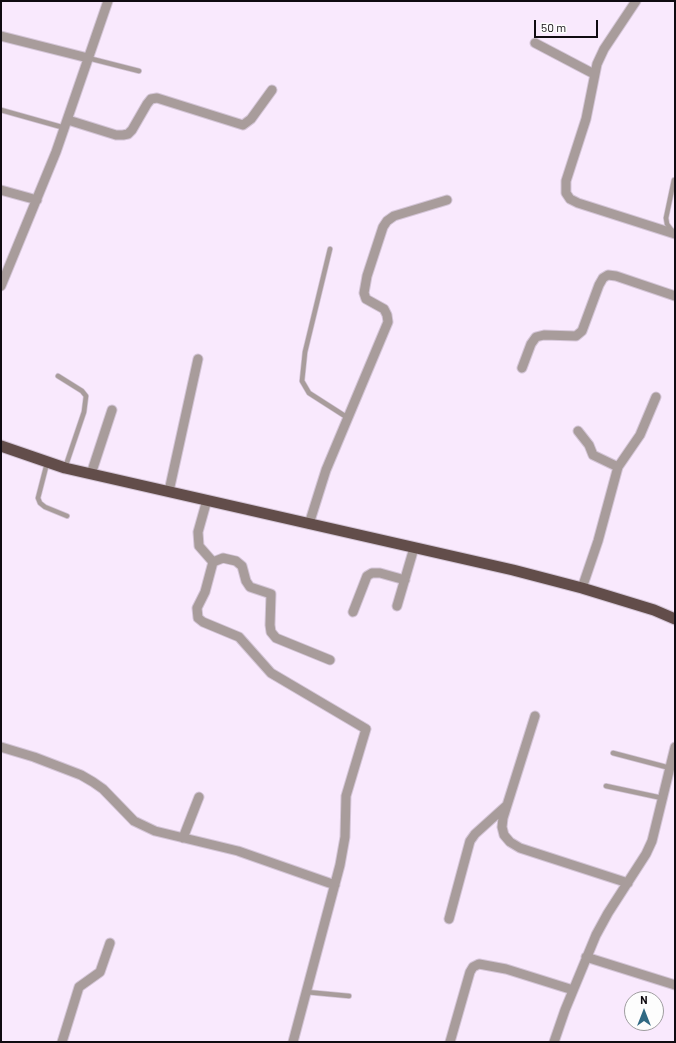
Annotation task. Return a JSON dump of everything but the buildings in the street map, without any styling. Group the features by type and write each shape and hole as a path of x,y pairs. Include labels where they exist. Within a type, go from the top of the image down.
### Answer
{"highway":[{"path":"1,446 65,468 582,588 654,610 675,619"}],"street":[{"path":"1,286 37,200 66,124 108,1"},
{"path":"636,1 604,49 594,74 586,120 566,181 566,193 570,199 578,203 674,234"},
{"path":"1,36 88,58"},
{"path":"535,43 594,74"},
{"path":"66,124 123,136 132,130 151,99 157,98 243,125 251,119 272,90"},
{"path":"1,190 37,200"},
{"path":"309,524 326,470 388,322 387,315 384,310 366,299 364,293 367,276 383,227 387,220 394,216 447,200"},
{"path":"522,368 531,344 536,337 544,335 576,336 582,331 599,285 603,278 608,275 616,276 675,296"},
{"path":"169,491 198,359"},
{"path":"582,588 592,560 618,467 640,435 656,397"},
{"path":"91,474 112,410"},
{"path":"578,431 589,445 593,455 618,467"},
{"path":"207,500 197,537 199,546 213,562"},
{"path":"397,606 414,548"},
{"path":"213,562 223,558 236,560 242,566 246,581 250,587 271,594 272,601 270,625 271,632 276,638 330,660"},
{"path":"213,562 204,592 197,608 198,618 203,622 239,637 271,673 366,729 346,796 345,837 335,885 293,1042"},
{"path":"353,612 366,576 372,573 380,573 405,580"},
{"path":"535,716 506,806 502,827 504,835 510,842 520,848 628,883"},
{"path":"1,747 81,775 103,789 134,821 155,831 238,852 335,885"},
{"path":"554,1042 586,957 608,913 646,854 652,841 675,747"},
{"path":"183,838 199,797"},
{"path":"448,918 470,841 474,834 506,806"},
{"path":"62,1042 78,987 100,972 110,943"},
{"path":"586,957 675,985"},
{"path":"450,1042 470,972 479,964 494,966 573,990"}],"lane":[{"path":"88,58 139,70"},
{"path":"1,110 66,124"},
{"path":"674,180 666,218 667,224 674,234"},
{"path":"330,249 305,352 302,381 308,393 348,418"},
{"path":"58,376 82,390 86,396 84,412 65,468"},
{"path":"47,463 38,498 40,503 45,507 66,516"},
{"path":"613,753 670,768"},
{"path":"606,786 662,798"},
{"path":"306,992 349,996"}]}
